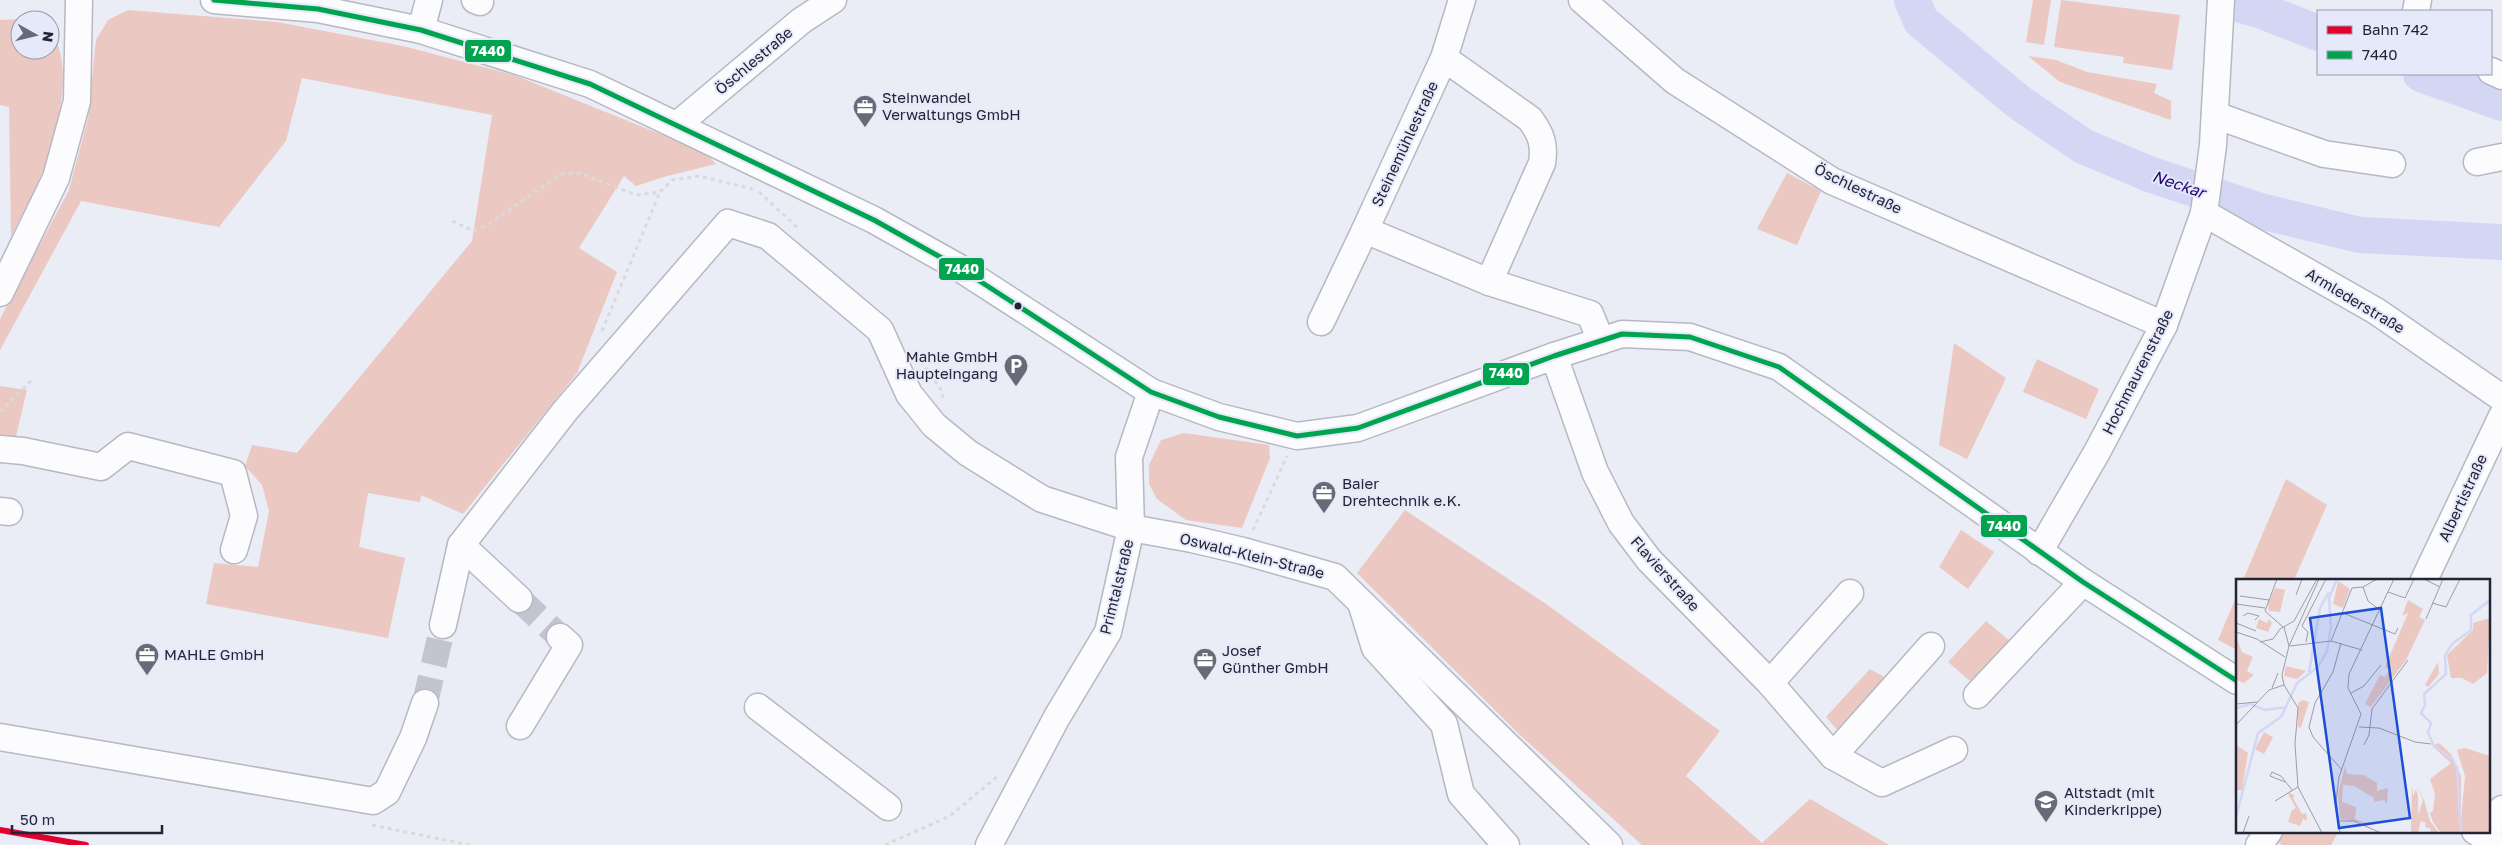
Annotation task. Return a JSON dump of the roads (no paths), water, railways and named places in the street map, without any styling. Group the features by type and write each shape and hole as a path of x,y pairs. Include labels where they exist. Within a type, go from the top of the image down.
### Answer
{"street":[{"path":"1,291 8,255 56,178 77,101 79,0"},
{"path":"214,0 318,9 421,30 590,84 883,224 958,267 1151,392 1219,417 1296,436 1358,428 1554,356 1622,334 1690,337 1779,367 2082,582 2236,680"},
{"path":"421,30 429,0"},
{"name":"Öschlestraße","path":"677,125 801,21 833,0"},
{"name":"Steinemühlestraße","path":"1321,322 1444,58 1462,0"},
{"name":"Öschlestraße","path":"1582,0 1675,82 1832,180 2164,325"},
{"name":"Hochmaurenstraße","path":"2039,552 2098,452 2164,325 2204,213 2213,145 2221,4"},
{"path":"1444,58 1530,119 1540,132 1544,147 1542,163 1489,282"},
{"path":"2215,115 2324,154 2392,164"},
{"path":"2477,162 2502,157"},
{"name":"Armlederstraße","path":"2204,213 2376,311 2502,398"},
{"name":"Oswald-Klein-Straße","path":"461,545 565,411 728,223 768,236 880,330 909,394 934,425 968,453 1042,499 1131,528 1243,551 1334,577 1609,845"},
{"path":"1365,230 1489,282 1590,314 1600,341"},
{"name":"Flavierstraße","path":"1554,356 1595,472 1621,523 1649,560 1770,683 1833,756"},
{"name":"Primtalstraße","path":"989,845 1057,717 1108,632 1131,528 1129,457 1151,392"},
{"name":"Albertistraße","path":"2424,579 2502,416"},
{"path":"0,449 101,466 128,446 233,473 244,516 234,550"},
{"path":"461,545 519,599"},
{"path":"443,625 461,545"},
{"path":"1976,695 2082,582"},
{"path":"1770,683 1850,592"},
{"path":"1362,604 1375,648 1444,724 1460,794 1506,845"},
{"path":"520,726 569,645 560,637"},
{"path":"1931,646 1833,756 1882,783 1954,750"},
{"path":"0,737 373,801 387,792 413,738 425,703"},
{"path":"758,707 888,807"},
{"path":"2490,828 2502,809"},
{"path":"2259,845 2268,832"}],"waterway":[{"name":"Neckar","path":"1912,0 1921,21 2020,103 2083,146 2149,174 2260,211 2360,235 2502,242"},
{"name":"Neckar","path":"2224,0 2262,11 2317,33"},
{"name":"Neckar","path":"2424,75 2502,103"}],"tunnel":[{"path":"519,599 560,637"},
{"path":"425,703 443,625"}],"rail line":[{"name":"742","path":"0,830 86,845"}],"place":[{"name":"Steinwandel Verwaltungs GmbH","path":"865,128"},
{"name":"Mahle GmbH Haupteingang","path":"1016,387"},
{"name":"Baier Drehtechnik e.K.","path":"1324,514"},
{"name":"MAHLE GmbH","path":"147,676"},
{"name":"Josef Günther GmbH","path":"1205,681"},
{"name":"Altstadt (mit Kinderkrippe)","path":"2046,823"}]}
